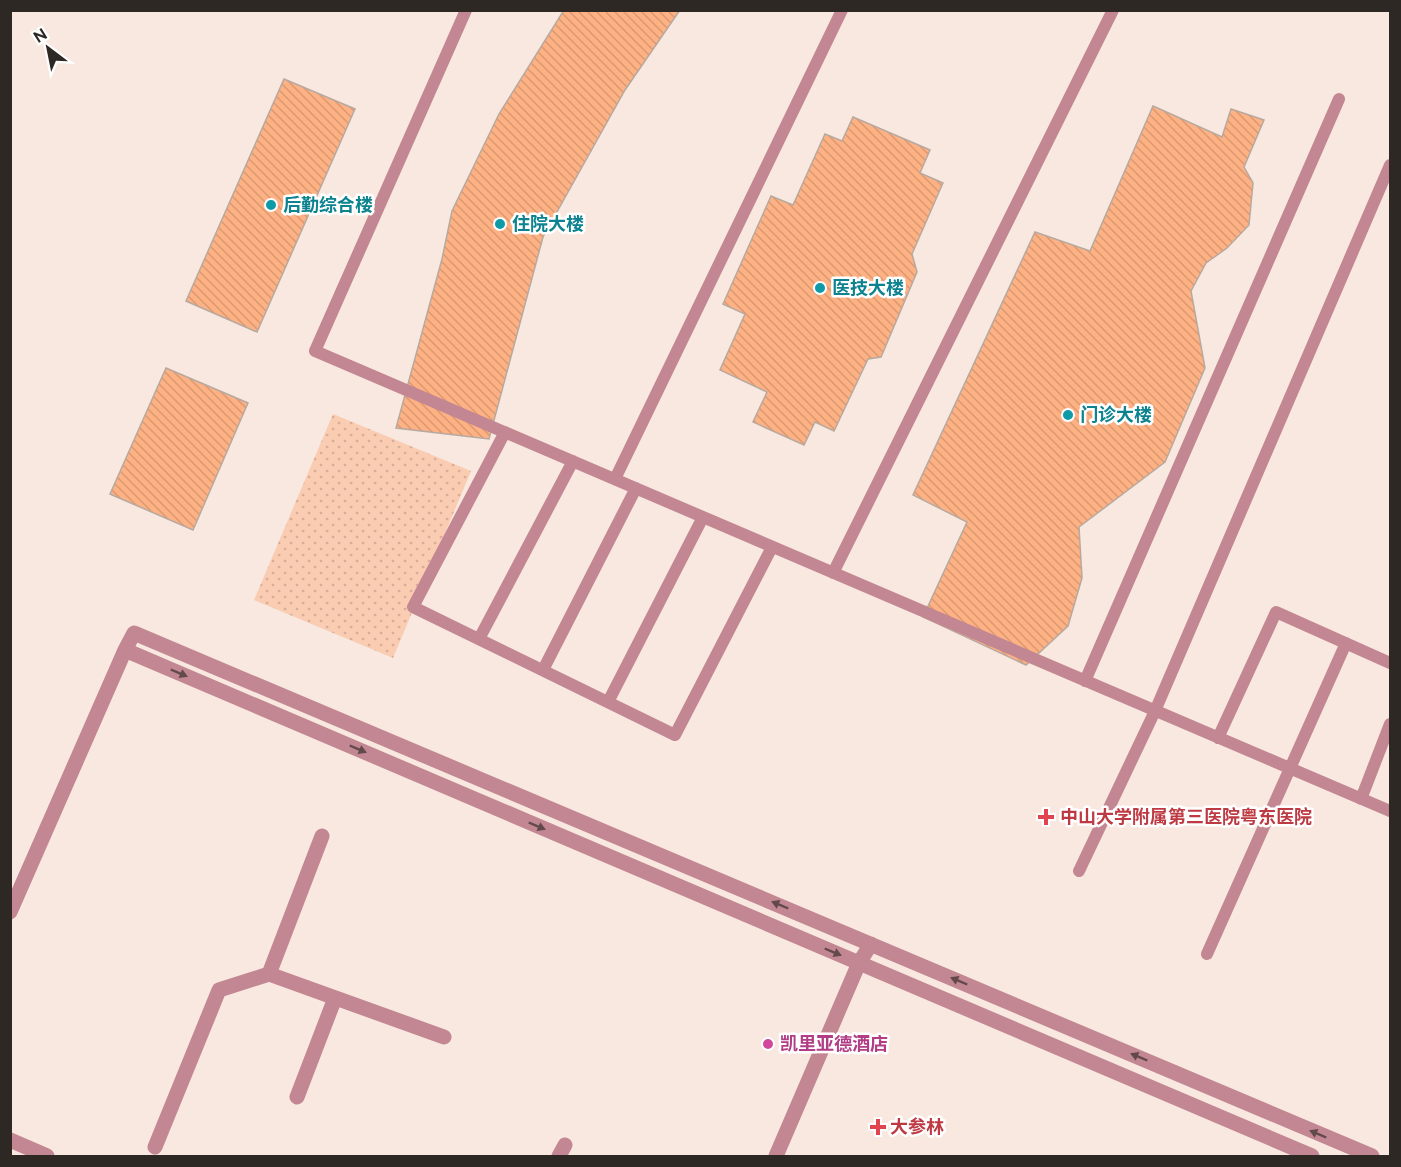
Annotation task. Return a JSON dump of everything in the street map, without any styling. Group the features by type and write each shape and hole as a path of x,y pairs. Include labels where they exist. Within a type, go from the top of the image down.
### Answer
{"street":[{"path":"10,912 134,633 1372,1156"},
{"path":"125,650 1312,1156"},
{"path":"269,974 322,836"},
{"path":"776,1156 859,963 871,944"},
{"path":"155,1147 219,990 269,974 444,1037"},
{"path":"297,1097 335,998"},
{"path":"10,1140 47,1156"}],"lane":[{"path":"466,10 315,351 1390,811"},
{"path":"615,479 842,10"},
{"path":"833,573 1113,10"},
{"path":"1085,681 1340,99"},
{"path":"1079,871 1155,711 1390,165"},
{"path":"505,432 413,607 675,735 772,546"},
{"path":"479,639 573,461"},
{"path":"543,670 636,488"},
{"path":"608,702 703,517"},
{"path":"1218,738 1276,612 1390,663"},
{"path":"1207,954 1346,643"},
{"path":"1361,799 1390,724"}],"shaded area":[{"path":"333,414 471,471 393,658 254,600"}],"building":[{"name":"住院大楼","path":"564,10 680,10 625,90 543,237 489,439 396,428 442,259 452,211 499,114"},
{"name":"后勤综合楼","path":"284,79 355,109 257,332 186,301"},
{"name":"门诊大楼","path":"1153,106 1222,137 1231,109 1264,120 1244,167 1253,183 1249,225 1227,248 1206,263 1191,291 1205,368 1165,462 1079,527 1082,578 1068,626 1026,665 923,617 967,522 913,495 1035,232 1090,251"},
{"name":"医技大楼","path":"853,117 930,150 920,173 943,183 912,254 917,272 881,357 868,359 834,431 815,422 804,445 753,422 767,392 720,370 745,314 723,304 771,196 793,205 825,134 842,141"},
{"path":"166,368 248,403 193,530 110,494"}],"place":[{"name":"后勤综合楼","path":"271,205"},
{"name":"住院大楼","path":"500,224"},
{"name":"医技大楼","path":"820,288"},
{"name":"门诊大楼","path":"1068,415"},
{"name":"中山大学附属第三医院粤东医院","path":"1046,817"},
{"name":"凯里亚德酒店","path":"768,1044"},
{"name":"大参林","path":"878,1127"}]}
